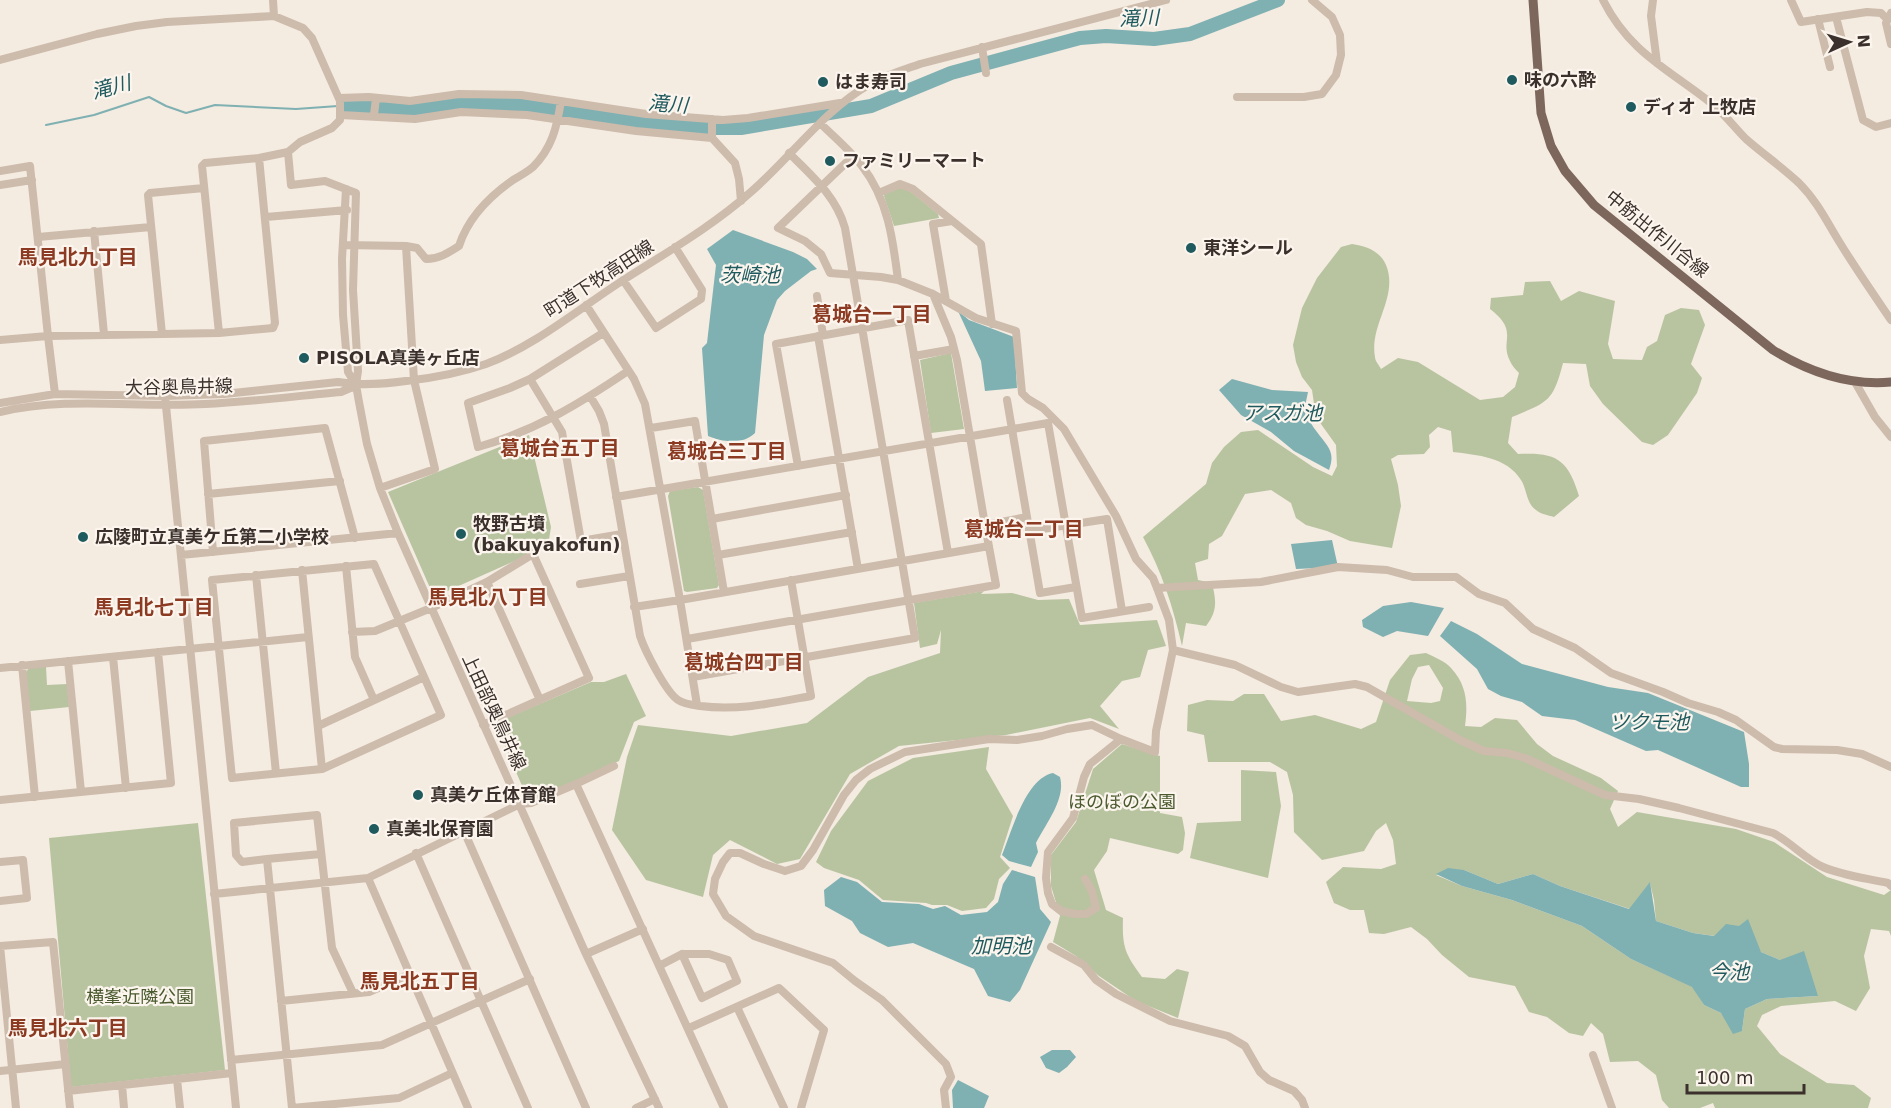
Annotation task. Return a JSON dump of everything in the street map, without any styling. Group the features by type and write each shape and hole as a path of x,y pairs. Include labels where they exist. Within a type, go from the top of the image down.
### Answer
{"main road":[{"name":"中筋出作川合線","path":"1533,0 1541,114 1551,146 1565,171 1594,205 1773,350 1794,363 1827,376 1856,382 1891,382"}],"street":[{"path":"273,0 274,16"},
{"name":"町道下牧高田線","path":"165,400 338,382 357,385 414,380 458,372 488,363 527,343 675,248 741,201 842,103 869,85 920,64 982,51 1166,0"},
{"path":"1237,97 1304,97 1322,94 1336,75 1341,55 1340,35 1332,17 1313,0"},
{"path":"1603,0 1624,34 1657,63 1714,105 1744,137 1810,195 1820,207 1891,320"},
{"path":"1653,0 1651,16 1657,63"},
{"path":"1791,0 1801,22 1874,12 1889,16 1887,28 1891,44"},
{"path":"0,60 97,34 167,22 274,16 308,33 340,100 339,120 332,129 300,142 288,152 259,158 205,163 202,166 219,333"},
{"path":"1836,17 1863,120 1876,127 1891,123"},
{"path":"1818,20 1830,67"},
{"path":"982,51 986,73"},
{"path":"340,100 376,98 410,101 459,94 520,95 646,114 712,119 748,118 842,103"},
{"path":"374,116 376,98"},
{"path":"343,245 406,246 417,248 426,259 443,256 459,246 464,231 484,203 533,167 551,142 556,132 561,101"},
{"path":"340,115 415,119 461,112 527,115 636,131 712,138 735,163 741,201"},
{"path":"712,119 712,138"},
{"path":"820,123 854,156 879,193 889,223 898,280"},
{"path":"288,152 291,185 325,181 356,193 352,290 357,385"},
{"path":"693,677 915,638 842,217 838,207 822,186 789,153"},
{"path":"854,156 778,228 805,241 821,254 830,273 898,280 933,294 992,324 1016,331 1022,393 1043,408 1064,429 1116,516 1140,565 1153,578 1171,628 1173,650 1156,731 1155,752 1092,725 1017,740 989,739 905,752 870,769 856,780 844,795 813,850 801,866 785,871 740,853 730,853 714,879 713,894 721,910 735,923 754,936 833,963 882,1000 946,1064 951,1077 945,1090 946,1108"},
{"path":"0,340 104,334 219,333 273,328 275,323 259,158"},
{"path":"0,171 30,166 55,394"},
{"path":"0,185 32,180"},
{"path":"879,193 900,184 913,189 981,244 992,324"},
{"path":"162,334 148,195 204,188"},
{"path":"345,189 344,331 348,372 357,385"},
{"path":"266,217 355,209"},
{"path":"946,301 933,224 952,221"},
{"path":"38,237 151,226"},
{"path":"94,231 104,334"},
{"path":"380,488 435,469 414,380 406,246"},
{"path":"623,280 656,328 701,299 702,290 675,248"},
{"path":"687,639 996,585 954,348 933,294"},
{"path":"817,296 820,336 858,568"},
{"path":"586,305 642,395 651,428 697,705"},
{"path":"798,466 776,344 908,320 948,553"},
{"path":"603,333 530,379 504,391 468,403 478,447 514,436 555,417 628,371"},
{"path":"914,356 954,348"},
{"path":"530,379 555,417 564,441 580,541 622,534"},
{"path":"1856,382 1875,417 1891,437"},
{"name":"上田部奥鳥井線","path":"357,385 363,423 380,488 398,533 586,954 659,1108"},
{"path":"0,403 55,394 165,400 236,1108"},
{"path":"590,396 602,417 634,607 643,645 669,691 678,700 697,705 739,709 811,696 791,580"},
{"name":"大谷奥鳥井線","path":"0,412 35,406 165,400"},
{"path":"1007,400 1040,593 1076,587"},
{"path":"651,428 695,421 724,592"},
{"path":"616,496 1048,423 1082,618 1149,607"},
{"path":"213,552 204,441 325,428 355,538"},
{"path":"208,494 340,481"},
{"path":"712,519 846,495"},
{"path":"985,525 1027,518"},
{"path":"1029,531 1107,519 1122,611"},
{"path":"718,555 852,532"},
{"path":"181,555 398,533"},
{"path":"634,607 989,546"},
{"path":"352,632 375,632 487,582 533,554 589,678 483,725"},
{"path":"374,564 441,715 322,769 232,778 212,580 302,570 374,564"},
{"path":"346,566 355,657 374,700"},
{"path":"1157,588 1262,582 1338,567 1387,570 1413,577 1456,577 1479,594 1505,603 1533,629 1575,648 1611,673 1736,720 1774,747 1837,750 1862,754 1891,766"},
{"path":"302,570 322,769"},
{"path":"256,575 276,773"},
{"path":"580,584 629,576"},
{"path":"487,582 540,700"},
{"path":"0,668 308,637"},
{"path":"1173,650 1235,665 1281,687 1298,692 1354,684 1366,687 1484,751 1507,753 1524,758 1605,795 1639,799 1679,808 1773,833 1785,839 1822,867 1851,876 1888,883 1891,886"},
{"path":"0,800 171,783 159,652"},
{"path":"113,657 126,788"},
{"path":"68,661 81,792"},
{"path":"22,665 35,797"},
{"path":"318,726 424,677"},
{"path":"1085,879 1092,891 1096,908 1086,914 1061,911 1052,904 1047,893 1048,852 1072,818 1090,764 1121,739"},
{"path":"214,894 368,878 520,804 531,803 614,766"},
{"path":"576,784 724,1108"},
{"path":"321,854 242,862 237,855 234,823 318,815 332,948 353,993"},
{"path":"464,831 586,1108"},
{"path":"416,853 528,1108"},
{"path":"267,859 292,1108 347,1106 399,1098 452,1073"},
{"path":"0,862 23,860 27,898 0,901"},
{"path":"368,878 468,1108"},
{"path":"586,954 643,929"},
{"path":"16,1108 0,946 53,942 70,1108"},
{"path":"1051,947 1084,965 1096,980 1116,994 1170,1021 1228,1036 1245,1046 1260,1072 1269,1080 1294,1091 1302,1100 1305,1108"},
{"path":"659,966 682,954 709,954 728,960 737,981 702,998 682,954"},
{"path":"281,1001 369,992 410,974"},
{"path":"231,1060 382,1046 530,979"},
{"path":"689,1028 779,988 824,1030 801,1108"},
{"path":"737,1007 784,1108"},
{"path":"1593,1055 1612,1108"},
{"path":"0,1071 66,1064"},
{"path":"68,1091 232,1072"},
{"path":"177,1079 180,1108"},
{"path":"122,1085 124,1108"},
{"path":"399,1098 403,1108"},
{"path":"636,1108 655,1099"}],"green space":[{"path":"900,186 938,214 939,218 894,226 884,196 885,193"},
{"path":"1352,244 1367,248 1380,256 1386,265 1389,277 1387,300 1374,345 1375,358 1381,369 1398,358 1418,362 1480,400 1503,397 1515,387 1519,373 1507,354 1507,330 1499,317 1490,309 1491,298 1523,295 1525,282 1550,281 1561,301 1579,291 1615,301 1608,344 1613,359 1642,360 1647,347 1657,341 1665,315 1681,308 1699,310 1705,325 1691,364 1702,378 1697,393 1668,435 1653,445 1642,442 1603,404 1590,386 1586,364 1563,363 1556,386 1547,399 1534,408 1512,417 1508,443 1518,454 1542,455 1559,460 1570,474 1579,496 1554,517 1533,507 1521,480 1508,466 1491,458 1453,452 1451,431 1438,427 1429,435 1430,447 1424,454 1398,455 1391,459 1401,506 1392,548 1350,541 1306,525 1296,518 1291,503 1271,490 1245,494 1222,536 1209,544 1208,559 1195,563 1198,580 1212,583 1214,610 1206,626 1186,623 1182,646 1166,590 1143,537 1206,484 1212,463 1224,447 1241,432 1258,430 1313,467 1332,476 1337,466 1336,445 1316,417 1312,390 1302,377 1293,345 1302,308 1317,278 1341,247"},
{"path":"951,353 964,429 931,433 920,360"},
{"path":"529,435 551,527 548,546 434,597 388,492"},
{"path":"698,487 703,490 719,585 717,588 687,592 684,591 668,496 670,491"},
{"path":"984,591 981,594 1012,593 1038,600 1069,599 1080,625 1157,620 1166,646 1148,650 1140,677 1122,681 1100,706 1119,729 1090,718 1006,735 899,746 850,774 800,859 777,864 730,840 713,855 703,897 646,880 612,830 627,757 638,725 731,736 807,723 868,677 940,653 941,630 937,644 920,648 914,603"},
{"path":"1426,653 1446,663 1456,674 1465,695 1465,726 1481,727 1495,718 1517,720 1537,744 1553,756 1601,778 1618,791 1610,809 1618,827 1637,812 1736,829 1774,842 1827,877 1884,895 1891,890 1891,936 1889,931 1871,929 1864,956 1870,988 1856,1011 1835,1001 1781,1006 1762,1015 1757,1026 1780,1054 1827,1083 1854,1085 1871,1098 1868,1108 1715,1108 1713,1103 1700,1108 1669,1108 1662,1100 1656,1075 1638,1061 1610,1062 1603,1034 1591,1023 1583,1036 1569,1033 1547,1017 1529,1012 1515,986 1469,977 1411,927 1384,934 1369,933 1364,910 1350,910 1334,903 1326,882 1343,867 1381,869 1396,864 1393,840 1386,823 1376,831 1364,851 1322,860 1294,832 1293,795 1287,772 1270,762 1208,762 1204,735 1187,731 1188,705 1207,700 1233,701 1244,694 1264,694 1281,721 1315,715 1361,729 1376,722 1390,680 1410,655","holes":["1429,665 1443,688 1440,701 1431,703 1407,701 1412,679 1418,667","1464,870 1498,884 1533,874 1560,886 1630,909 1650,883 1656,921 1693,933 1715,936 1739,926 1761,952 1780,960 1818,996 1767,999 1745,1009 1742,1031 1721,1013 1704,1005 1693,987 1631,959 1582,926 1512,900 1462,886 1436,875"]},
{"path":"30,667 46,667 47,685 67,684 69,707 30,711 26,672"},
{"path":"626,674 646,716 634,722 619,761 529,802 495,723 591,682 604,682"},
{"name":"ほのぼの公園","path":"1122,744 1160,756 1160,813 1182,817 1185,833 1183,850 1178,854 1110,838 1107,851 1094,870 1106,910 1123,918 1126,950 1142,977 1165,979 1177,969 1189,972 1178,1018 1136,1001 1099,976 1076,956 1053,942 1060,916 1051,886 1051,855 1076,822 1093,769"},
{"path":"989,747 986,769 1013,816 1000,857 1010,868 999,879 994,899 986,908 962,911 947,905 883,900 859,880 824,868 816,862 831,831 868,781 913,758"},
{"path":"1241,770 1276,772 1281,806 1268,878 1190,858 1197,823 1241,821"},
{"name":"横峯近隣公園","path":"198,823 225,1070 71,1087 49,838"}],"water":[{"name":"茨崎池","path":"733,230 793,252 807,259 817,269 785,291 777,300 764,335 755,433 739,441 720,440 708,436 702,348 707,343 716,265 707,249"},
{"path":"958,311 969,320 1014,337 1017,388 985,391 981,361"},
{"name":"アスガ池","path":"1232,379 1272,390 1308,392 1304,411 1331,453 1329,470 1294,451 1271,432 1241,415 1219,390"},
{"path":"1332,540 1338,567 1296,569 1291,544"},
{"path":"1411,602 1444,608 1428,636 1397,631 1383,637 1363,627 1362,620 1383,606"},
{"name":"ツクモ池","path":"1451,621 1477,634 1522,664 1608,687 1648,693 1744,732 1749,764 1749,787 1741,787 1658,750 1646,751 1575,720 1542,716 1522,702 1501,696 1488,689 1477,669 1440,636"},
{"path":"1053,773 1060,777 1060,794 1054,811 1036,843 1038,852 1031,867 1009,861 1002,855 1027,795 1043,777"},
{"name":"今池","path":"1448,868 1464,870 1498,884 1533,874 1560,886 1629,909 1650,882 1656,921 1693,933 1714,936 1726,924 1739,926 1748,919 1761,952 1780,960 1804,951 1818,996 1767,999 1745,1009 1742,1031 1733,1034 1721,1013 1704,1005 1692,987 1631,959 1582,926 1512,900 1462,886 1436,874"},
{"name":"加明池","path":"1012,870 1035,877 1040,909 1051,922 1020,990 1010,1002 988,996 974,969 913,943 888,947 860,933 852,921 825,906 824,890 841,877 857,882 882,902 919,904 933,909 945,906 961,915 987,912 998,902 1003,884"},
{"path":"1052,1050 1070,1050 1076,1057 1059,1073 1046,1068 1040,1057"},
{"path":"958,1080 989,1096 984,1108 953,1108 952,1090"}],"waterway":[{"name":"滝川","path":"344,106 412,110 452,104 517,105 648,123 703,128 741,128 871,106 951,73 1080,38 1106,36 1154,39 1190,34 1278,0"},
{"name":"滝川","path":"46,125 94,115 149,97 186,113 215,105 296,109 338,106"}],"place":[{"name":"味の六酔","path":"1512,80"},
{"name":"はま寿司","path":"823,82"},
{"name":"ディオ 上牧店","path":"1631,107"},
{"name":"ファミリーマート","path":"830,161"},
{"name":"東洋シール","path":"1191,248"},
{"name":"PISOLA真美ヶ丘店","path":"304,358"},
{"name":"牧野古墳 (bakuyakofun)","path":"461,534"},
{"name":"広陵町立真美ケ丘第二小学校","path":"83,537"},
{"name":"真美ケ丘体育館","path":"418,795"},
{"name":"真美北保育園","path":"374,829"}],"district":[{"name":"馬見北九丁目","path":"78,257"},
{"name":"葛城台一丁目","path":"872,314"},
{"name":"葛城台五丁目","path":"560,448"},
{"name":"葛城台三丁目","path":"727,451"},
{"name":"葛城台二丁目","path":"1024,529"},
{"name":"馬見北八丁目","path":"488,597"},
{"name":"馬見北七丁目","path":"154,607"},
{"name":"葛城台四丁目","path":"744,662"},
{"name":"馬見北五丁目","path":"420,981"},
{"name":"馬見北六丁目","path":"68,1028"}]}
